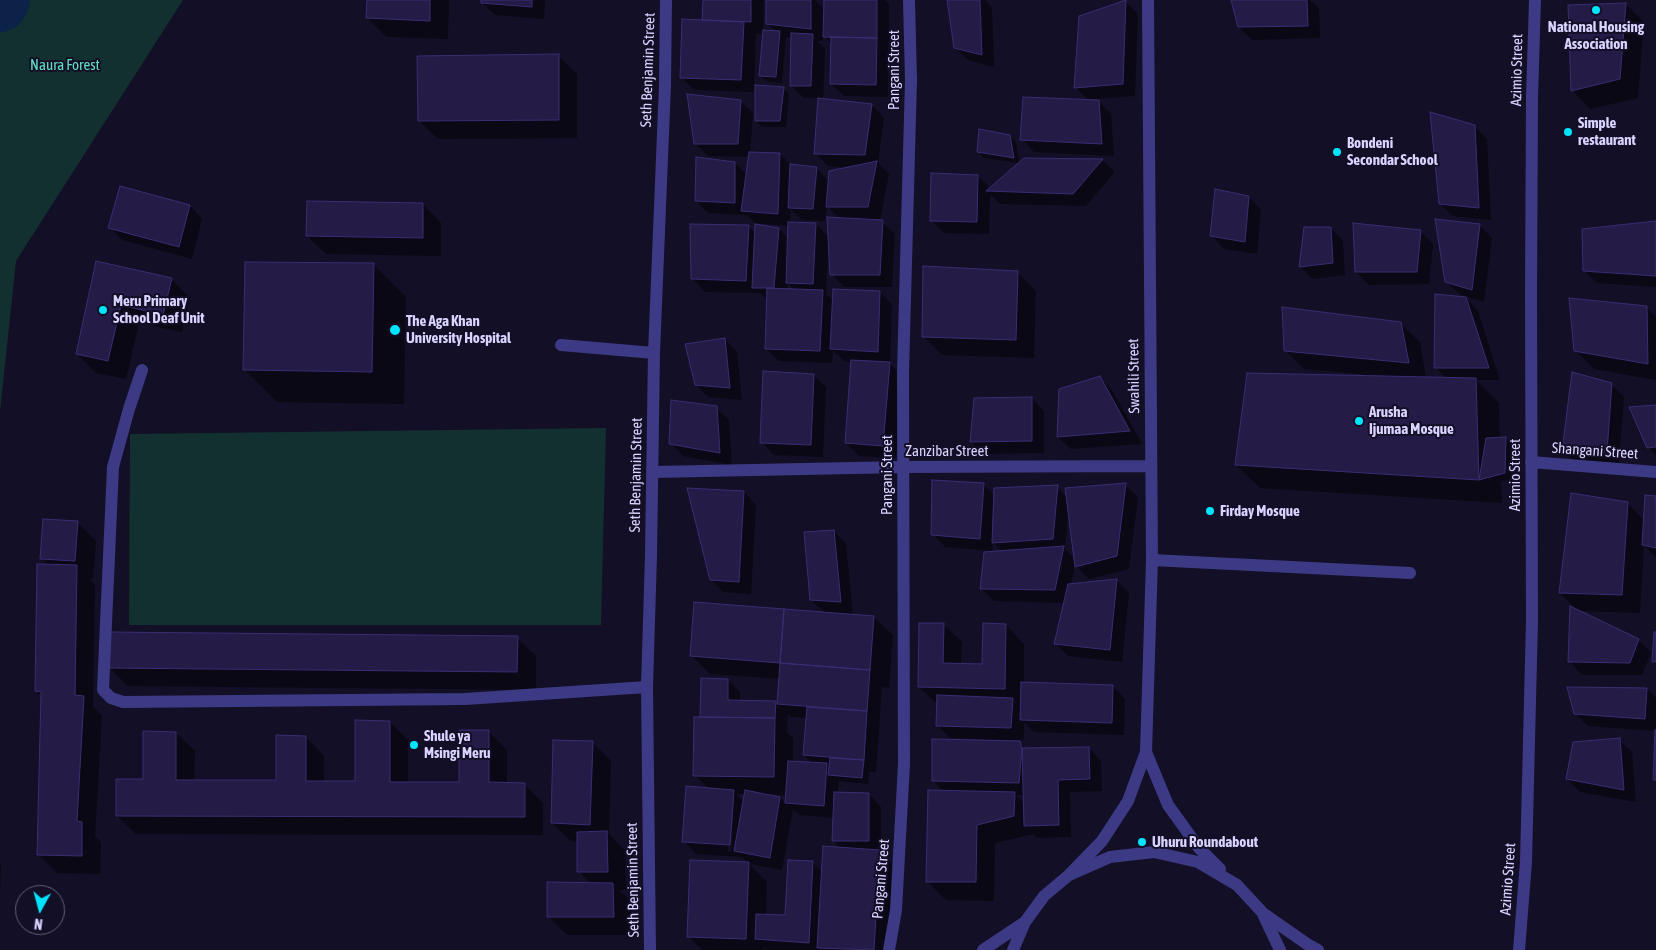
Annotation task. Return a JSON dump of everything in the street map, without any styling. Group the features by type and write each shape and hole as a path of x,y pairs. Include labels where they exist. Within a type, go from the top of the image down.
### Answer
{"street":[{"name":"Seth Benjamin Street","path":"650,950 647,687 654,354 665,85 666,0"},
{"name":"Pangani Street","path":"889,950 896,910 902,808 905,276 911,80 909,0"},
{"name":"Swahili Street","path":"1069,876 1102,841 1128,801 1146,752 1152,560 1148,0"},
{"name":"Azimio Street","path":"1519,950 1526,862 1532,620 1532,117 1535,0"},
{"path":"560,345 654,354"},
{"path":"142,370 113,467 103,690 111,698 123,702 465,699 647,687"},
{"name":"Shangani Street","path":"1531,462 1656,472"},
{"name":"Zanzibar Street","path":"653,472 903,467 1151,466"},
{"path":"1152,560 1410,574"},
{"name":"Swahili Street","path":"1146,752 1168,805 1198,848 1236,885"},
{"path":"1013,950 1025,922 1044,896 1069,876 1110,857 1154,852 1198,862 1236,885 1262,912 1318,950"},
{"path":"1262,912 1280,950"},
{"path":"983,950 1025,922"}],"green space":[{"name":"Naura Forest","path":"0,0 183,0 16,261 0,412"},
{"path":"606,428 601,625 129,625 130,434"}],"building":[{"path":"367,0 430,0 430,21 366,18"},
{"path":"481,0 532,0 532,7 481,3"},
{"path":"703,0 751,0 751,22 702,20"},
{"path":"766,0 811,0 811,29 766,24"},
{"path":"824,0 877,0 877,38 823,37"},
{"path":"947,0 980,0 982,55 954,48"},
{"path":"1126,0 1123,84 1074,88 1079,16"},
{"path":"1231,0 1307,0 1308,26 1238,27"},
{"path":"1626,3 1620,79 1571,91 1568,5"},
{"path":"682,19 744,22 741,80 680,78"},
{"path":"763,30 780,31 776,77 759,76"},
{"path":"791,33 813,34 811,86 790,86"},
{"path":"831,37 877,38 876,85 830,84"},
{"path":"559,54 559,120 418,121 417,56"},
{"path":"755,85 784,87 780,121 755,121"},
{"path":"687,94 741,100 738,144 694,144"},
{"path":"1023,97 1099,100 1102,144 1020,140"},
{"path":"818,98 872,104 865,155 814,154"},
{"path":"1430,112 1475,125 1479,208 1439,204"},
{"path":"979,129 1010,135 1014,158 977,152"},
{"path":"749,152 780,153 778,214 741,211"},
{"path":"696,157 735,162 735,203 695,201"},
{"path":"1024,158 1103,159 1073,194 986,191"},
{"path":"877,161 868,207 826,207 829,171"},
{"path":"790,164 817,167 813,209 788,208"},
{"path":"931,173 978,175 977,222 930,221"},
{"path":"120,186 190,205 179,247 108,228"},
{"path":"1215,189 1249,196 1245,242 1210,236"},
{"path":"307,201 423,203 423,238 306,236"},
{"path":"827,217 883,220 880,275 830,275"},
{"path":"1435,219 1480,224 1472,290 1445,282"},
{"path":"1656,221 1656,276 1583,271 1582,229"},
{"path":"788,222 816,223 813,284 786,283"},
{"path":"1353,223 1421,230 1417,272 1355,272"},
{"path":"690,224 749,225 746,281 691,279"},
{"path":"755,224 779,228 774,288 752,288"},
{"path":"1304,227 1331,227 1333,263 1299,267"},
{"name":"Meru Primary School Deaf Unit","path":"96,261 172,278 163,315 121,305 108,361 76,354"},
{"path":"245,262 374,263 372,372 243,370"},
{"path":"923,266 1018,271 1016,340 922,337"},
{"path":"767,288 823,290 820,351 765,349"},
{"path":"833,289 880,291 878,352 830,349"},
{"path":"1435,294 1466,297 1489,368 1434,368"},
{"path":"1569,298 1647,306 1648,364 1574,351"},
{"path":"1282,307 1401,322 1409,363 1284,351"},
{"path":"725,338 730,388 695,385 685,344"},
{"path":"851,360 890,362 883,446 845,443"},
{"path":"763,371 814,374 811,445 760,443"},
{"path":"1572,372 1612,383 1607,452 1562,451"},
{"name":"Arusha Ijumaa Mosque","path":"1247,373 1476,378 1479,480 1235,465"},
{"path":"1100,376 1130,431 1057,437 1059,389"},
{"path":"1032,397 1032,441 970,442 974,398"},
{"path":"671,400 717,406 720,453 669,444"},
{"path":"1656,405 1656,447 1647,448 1629,407"},
{"path":"1506,437 1505,473 1479,480 1486,438"},
{"path":"932,480 984,483 980,539 931,535"},
{"path":"1126,483 1117,556 1075,567 1065,488"},
{"path":"1058,485 1053,539 992,543 994,488"},
{"path":"687,488 744,491 739,582 710,580"},
{"path":"1571,493 1628,502 1622,595 1559,593"},
{"path":"1645,495 1656,496 1656,548 1642,545"},
{"path":"43,519 78,521 75,561 40,559"},
{"path":"834,530 841,602 810,600 804,532"},
{"path":"1064,546 1055,590 980,589 984,552"},
{"path":"37,564 77,565 75,695 84,696 77,821 82,822 82,856 37,855 41,692 35,691"},
{"path":"1117,579 1110,650 1054,644 1068,584"},
{"path":"694,602 784,609 780,663 690,656"},
{"path":"1570,606 1639,639 1630,663 1568,662"},
{"path":"784,609 874,616 870,670 780,663"},
{"path":"919,623 944,623 943,663 982,664 983,623 1006,624 1005,689 918,687"},
{"path":"109,632 518,636 517,672 108,668"},
{"path":"1654,632 1656,632 1656,662 1652,662"},
{"path":"780,663 870,670 867,711 777,704"},
{"path":"701,678 728,679 728,700 776,701 775,718 700,717"},
{"path":"1021,682 1113,685 1112,723 1020,720"},
{"path":"1567,687 1647,688 1645,719 1574,714"},
{"path":"937,695 1013,698 1011,728 936,726"},
{"path":"807,707 867,711 864,760 803,755"},
{"path":"694,717 775,718 774,777 693,776"},
{"path":"355,720 390,721 390,782 459,782 459,730 489,730 489,782 525,783 525,817 116,816 116,779 143,779 143,731 176,732 176,780 276,780 276,735 306,736 306,781 355,781"},
{"path":"1655,730 1656,780 1653,780"},
{"path":"1620,738 1624,790 1566,779 1573,742"},
{"path":"932,739 1020,741 1022,748 1019,783 932,781"},
{"path":"553,740 593,741 590,825 551,823"},
{"path":"1089,747 1090,779 1058,780 1059,825 1024,826 1022,748"},
{"path":"830,758 864,760 862,778 828,775"},
{"path":"788,761 827,763 824,806 785,803"},
{"path":"686,786 734,790 730,845 682,842"},
{"path":"745,790 780,797 770,858 734,851"},
{"path":"928,790 1015,792 1014,816 977,825 976,882 926,882"},
{"path":"834,792 869,793 869,841 832,841"},
{"path":"607,831 608,872 577,872 577,832"},
{"path":"823,846 880,850 874,950 817,948"},
{"path":"690,860 749,862 746,939 687,937"},
{"path":"788,860 813,861 809,943 755,939 756,914 785,915"},
{"path":"547,882 613,883 614,917 547,917"}],"waterway":[{"path":"0,5 3,0"}],"place":[{"name":"National Housing Association","path":"1596,10"},
{"name":"Simple restaurant","path":"1568,132"},
{"name":"Bondeni Secondar School","path":"1337,152"},
{"name":"Meru Primary School Deaf Unit","path":"103,310"},
{"name":"The Aga Khan University Hospital","path":"395,330"},
{"name":"Arusha Ijumaa Mosque","path":"1359,421"},
{"name":"Firday Mosque","path":"1210,511"},
{"name":"Shule ya Msingi Meru","path":"414,745"},
{"name":"Uhuru Roundabout","path":"1142,842"}]}
